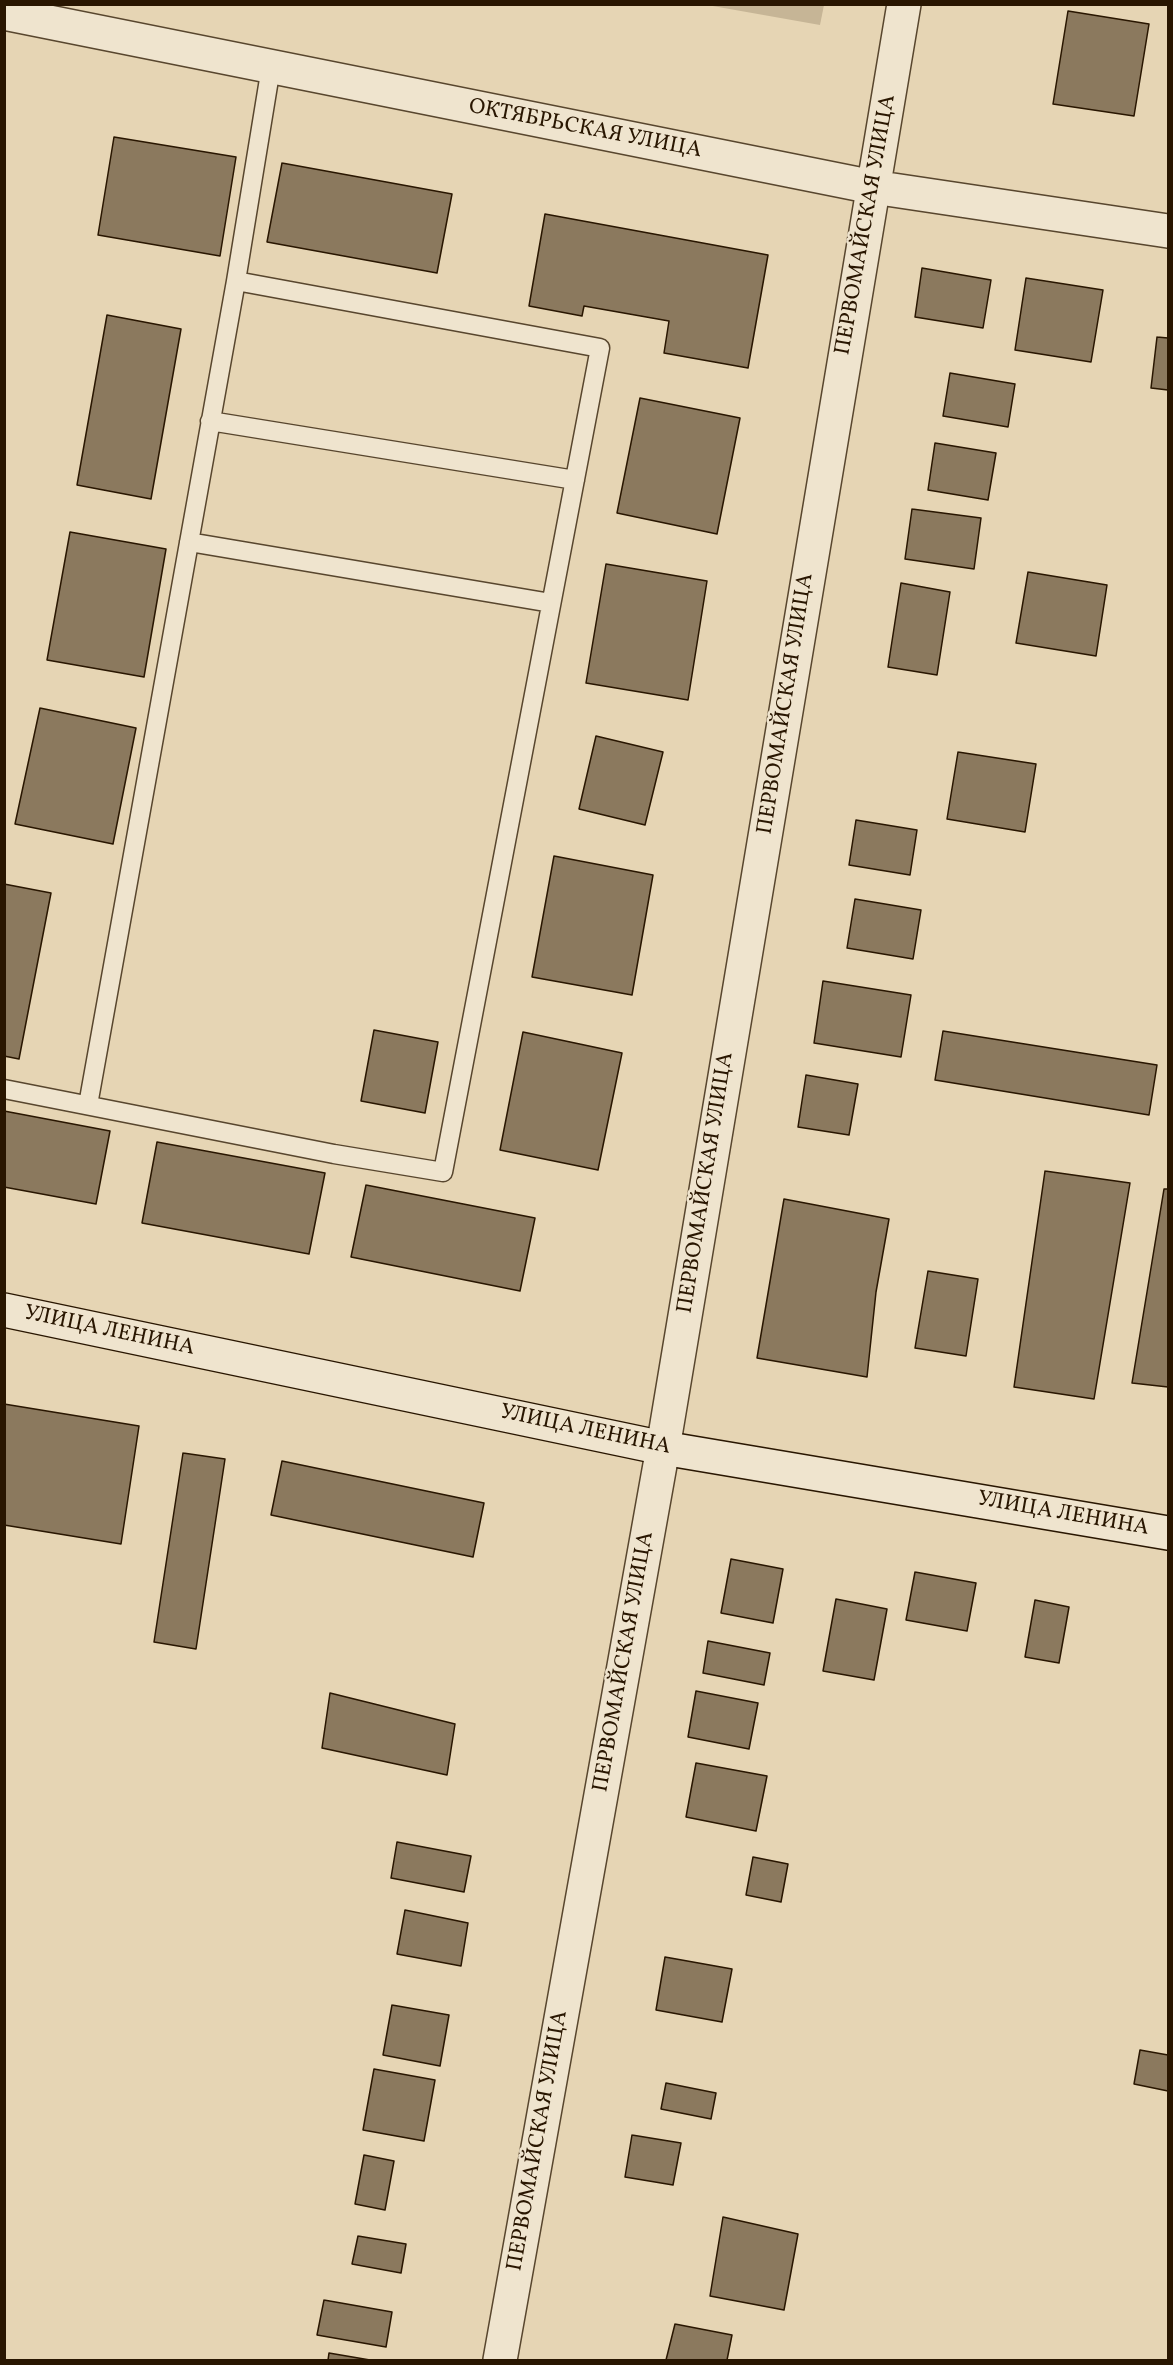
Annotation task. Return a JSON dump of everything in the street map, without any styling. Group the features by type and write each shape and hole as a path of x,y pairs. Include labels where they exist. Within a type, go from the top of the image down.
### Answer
{"street":[{"name":"ПЕРВОМАЙСКАЯ УЛИЦА","path":"500,2361 663,1448 904,4"},
{"name":"ОКТЯБРЬСКАЯ УЛИЦА","path":"4,13 873,187 1168,231"},
{"name":"УЛИЦА ЛЕНИНА","path":"4,1310 663,1448 1168,1533"}],"lane":[{"path":"88,1106 236,282 271,67"},
{"path":"4,1089 334,1154 443,1172 600,348 236,282"},
{"path":"210,421 575,480"},
{"path":"189,543 551,603"}],"shaded area":[{"path":"707,5 824,5 820,25"}],"building":[{"path":"1068,11 1149,24 1134,116 1053,104"},
{"path":"114,137 236,157 220,256 98,235"},
{"path":"282,163 452,194 437,273 267,242"},
{"path":"545,214 768,255 748,368 664,353 669,321 584,306 582,316 529,306"},
{"path":"922,268 991,280 983,328 915,317"},
{"path":"1026,278 1103,290 1091,362 1015,350"},
{"path":"107,315 181,329 151,499 77,485"},
{"path":"1157,337 1168,338 1168,390 1151,388"},
{"path":"950,373 1015,384 1008,427 943,416"},
{"path":"640,398 740,418 717,534 617,513"},
{"path":"935,443 996,453 988,500 928,490"},
{"path":"912,509 981,518 974,569 905,559"},
{"path":"70,532 166,549 144,677 47,660"},
{"path":"606,564 707,581 688,700 586,683"},
{"path":"1028,572 1107,585 1096,656 1016,643"},
{"path":"901,583 950,592 937,675 888,667"},
{"path":"40,708 136,728 113,844 15,824"},
{"path":"596,736 663,752 645,825 579,809"},
{"path":"958,752 1036,764 1025,832 947,819"},
{"path":"856,820 917,830 910,875 849,865"},
{"path":"554,856 653,875 632,995 532,977"},
{"path":"4,884 51,893 19,1059 4,1056"},
{"path":"855,899 921,910 913,959 847,948"},
{"path":"823,981 911,995 901,1057 814,1043"},
{"path":"374,1030 438,1042 425,1113 361,1101"},
{"path":"943,1031 1157,1065 1149,1115 935,1080"},
{"path":"523,1032 622,1053 598,1170 500,1150"},
{"path":"806,1075 858,1084 849,1135 798,1127"},
{"path":"4,1111 110,1131 96,1204 4,1187"},
{"path":"157,1142 325,1173 309,1254 142,1223"},
{"path":"1045,1171 1130,1183 1094,1399 1014,1387"},
{"path":"366,1185 535,1218 520,1291 351,1257"},
{"path":"1164,1189 1168,1189 1168,1387 1132,1383"},
{"path":"784,1199 889,1219 876,1292 867,1377 757,1358"},
{"path":"928,1271 978,1279 966,1356 915,1348"},
{"path":"4,1404 139,1426 121,1544 4,1525"},
{"path":"183,1453 225,1459 196,1649 154,1642"},
{"path":"282,1461 484,1503 473,1557 271,1515"},
{"path":"731,1559 783,1569 773,1623 721,1613"},
{"path":"915,1572 976,1583 967,1631 906,1620"},
{"path":"836,1599 887,1609 874,1680 823,1671"},
{"path":"1035,1600 1069,1607 1059,1663 1025,1657"},
{"path":"708,1641 770,1653 764,1685 703,1673"},
{"path":"696,1691 758,1703 749,1749 688,1737"},
{"path":"330,1693 455,1724 447,1775 322,1748"},
{"path":"696,1763 767,1776 756,1831 686,1817"},
{"path":"397,1842 471,1856 464,1892 391,1878"},
{"path":"753,1857 788,1864 781,1902 746,1895"},
{"path":"405,1910 468,1923 461,1966 397,1954"},
{"path":"665,1957 732,1969 722,2022 656,2010"},
{"path":"392,2005 449,2015 440,2066 383,2055"},
{"path":"1140,2050 1168,2055 1168,2091 1134,2084"},
{"path":"374,2069 435,2080 424,2141 363,2130"},
{"path":"666,2083 716,2093 711,2119 661,2109"},
{"path":"632,2135 681,2143 673,2185 625,2177"},
{"path":"364,2155 394,2161 385,2210 355,2204"},
{"path":"723,2217 798,2234 784,2310 710,2296"},
{"path":"358,2236 406,2244 401,2273 352,2264"},
{"path":"324,2300 392,2312 386,2347 317,2335"},
{"path":"675,2324 732,2335 727,2360 666,2360"},
{"path":"329,2353 370,2360 328,2360"}]}
